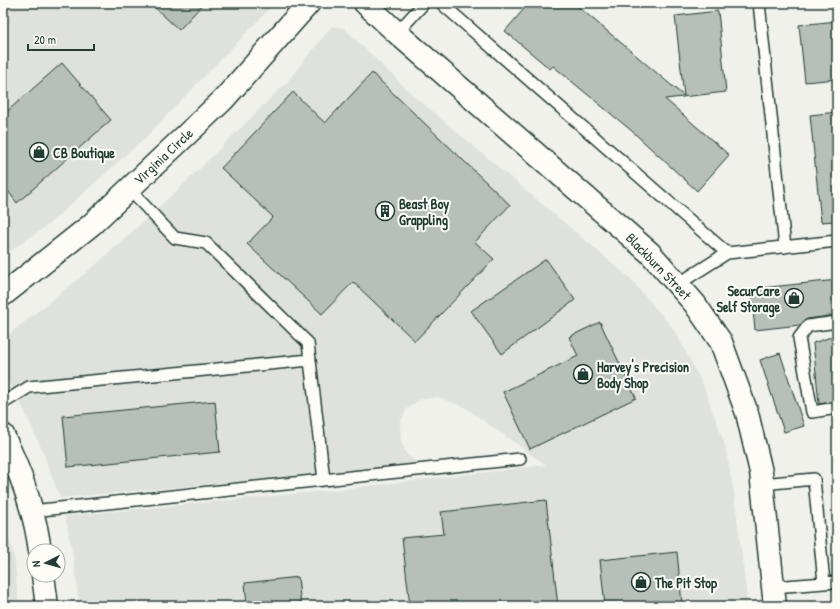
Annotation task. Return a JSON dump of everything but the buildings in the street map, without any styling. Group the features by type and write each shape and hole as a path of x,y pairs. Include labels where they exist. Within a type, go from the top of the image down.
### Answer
{"street":[{"name":"Virginia Circle","path":"3,295 91,225 223,100 309,3"},
{"name":"Blackburn Street","path":"365,3 397,34 650,252 695,304 721,342 747,413 762,484 774,596"},
{"path":"3,435 18,468 32,511 38,543"},
{"path":"44,583 47,606"}],"lane":[{"path":"397,34 424,3"},
{"path":"441,3 727,253"},
{"path":"759,3 784,246"},
{"path":"129,189 175,238 206,243 308,343 324,480"},
{"path":"678,284 727,253 837,241"},
{"path":"837,322 808,326 799,338 812,412 837,408"},
{"path":"3,403 29,387 310,360"},
{"path":"32,511 520,459"},
{"path":"762,484 814,479 824,583"},
{"path":"774,596 824,583 837,582"}],"shaded area":[{"path":"3,3 275,3 145,138 48,225 3,256"},
{"path":"332,26 344,28 413,95 631,279 675,331 704,387 725,445 734,493 748,606 79,606 74,561 65,516 343,489 546,465 464,407 438,397 419,400 407,409 400,423 401,442 407,455 421,465 60,498 42,450 22,406 3,374 3,339 98,263 186,182 287,82"},
{"path":"3,515 14,556 19,606 3,606"}],"place":[{"name":"CB Boutique","path":"39,152"},
{"name":"Beast Boy Grappling","path":"385,211"},
{"name":"SecurCare Self Storage","path":"794,298"},
{"name":"Harvey's Precision Body Shop","path":"583,374"},
{"name":"The Pit Stop","path":"641,582"}]}
